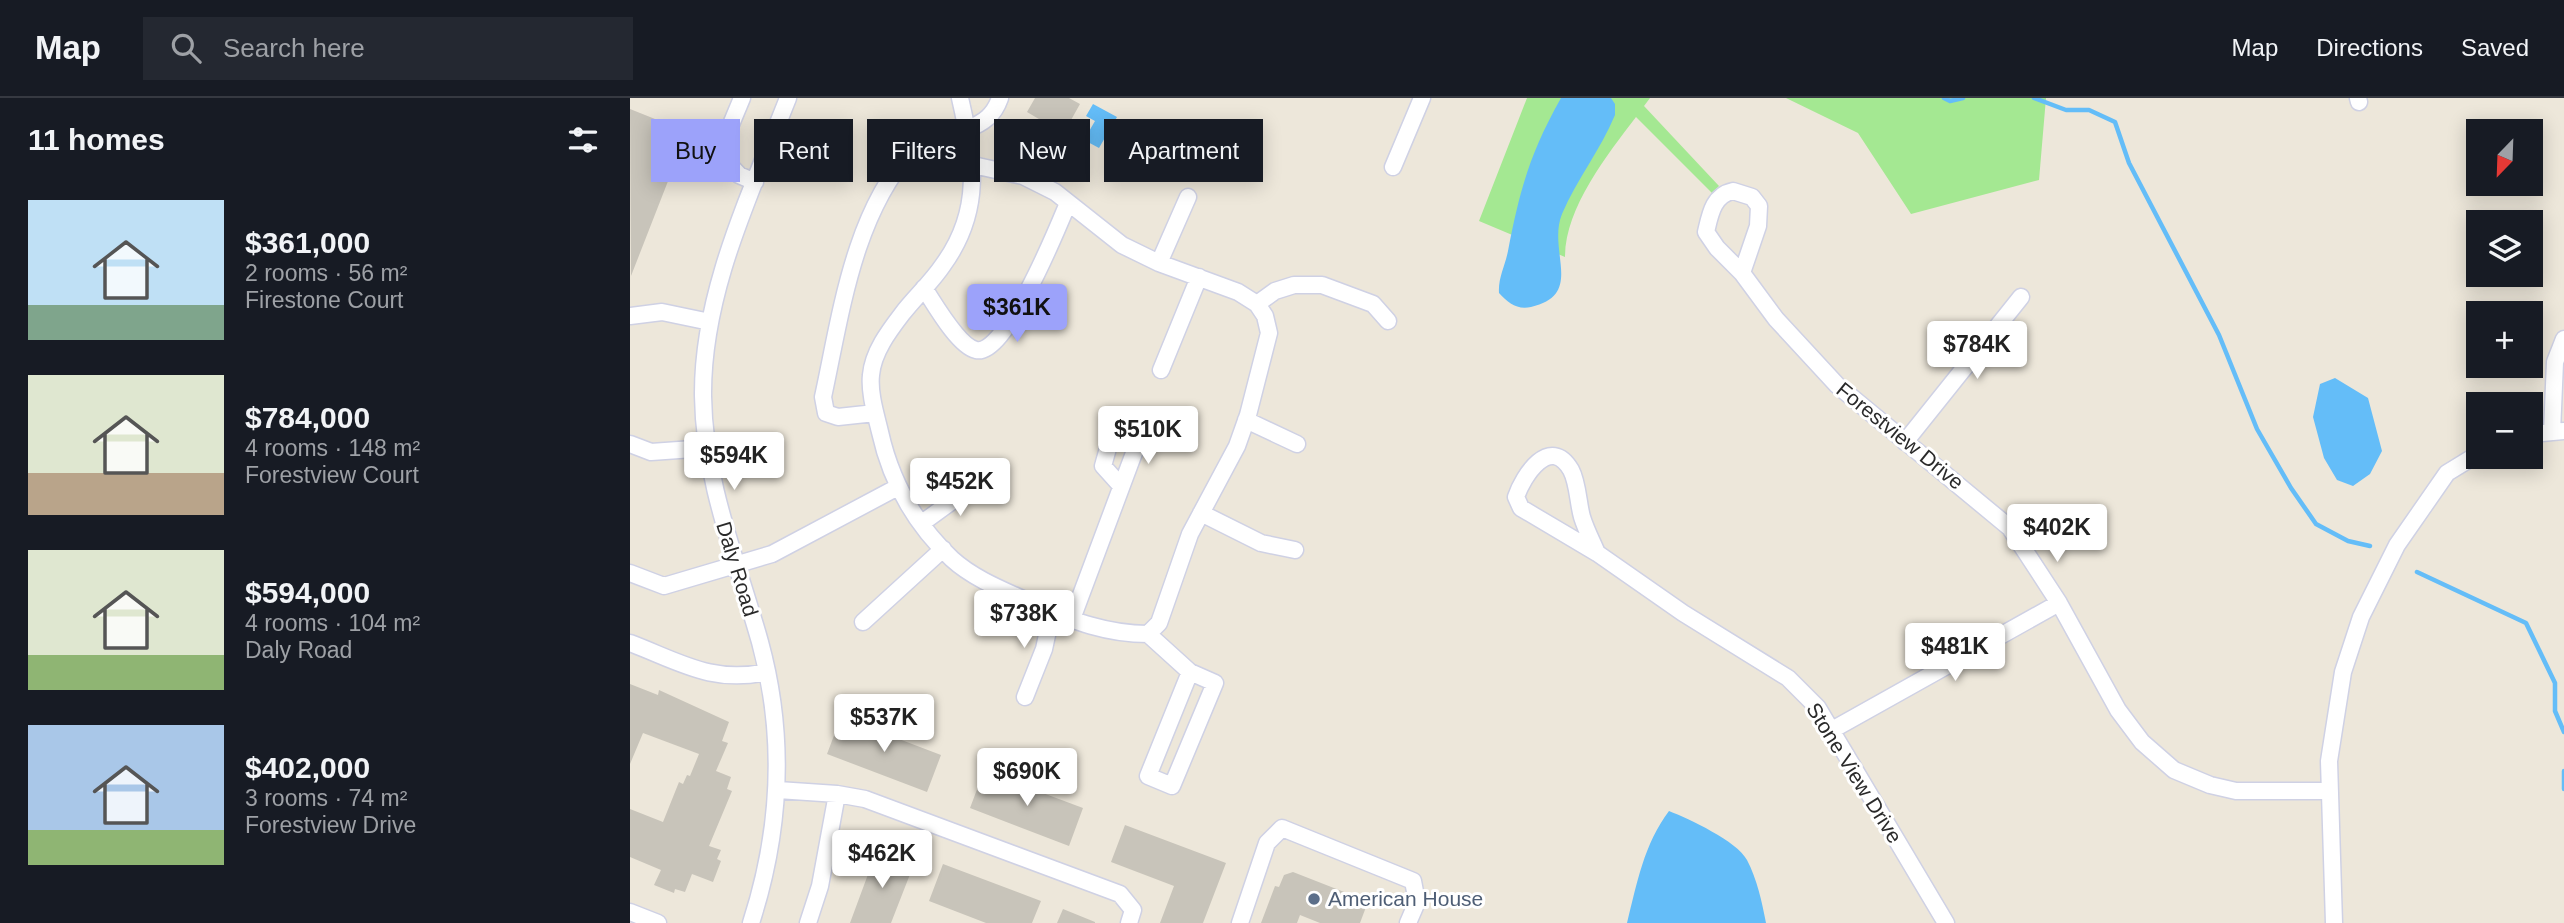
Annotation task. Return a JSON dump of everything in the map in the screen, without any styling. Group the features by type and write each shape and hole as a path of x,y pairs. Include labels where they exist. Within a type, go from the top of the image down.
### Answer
{"street":[{"path":"742,98 727,134 725,160 739,175 754,182"},
{"name":"Daly Road","path":"780,119 788,98"},
{"path":"960,98 965,119"},
{"path":"980,125 996,109 1000,98"},
{"path":"1393,167 1422,98"},
{"path":"980,167 1023,176 1055,192 1112,239 1159,263 1238,292 1257,304 1265,316 1269,332 1237,446 1190,534 1159,623 1148,634"},
{"name":"Daly Road","path":"751,923 771,844 778,790 775,714 767,672 713,482 703,394 710,321 724,269 755,182"},
{"path":"875,413 838,417 826,412 823,397 855,257 889,182"},
{"path":"973,182 965,224 944,264 884,338 871,374 875,413 896,488 954,561 993,585 1052,612 1117,634 1148,634 1190,672 1215,683 1172,786 1148,776 1190,672"},
{"name":"Forestview Drive","path":"1742,273 1758,226 1759,206 1752,197 1733,191 1717,198 1706,232 1717,248 1742,273 1772,314 1837,385 2010,528 2059,603 2118,710 2142,742 2174,770 2210,785 2236,791 2329,791"},
{"path":"1159,263 1188,197"},
{"path":"923,288 968,346 979,351 985,349 1004,331 1028,291 1068,203"},
{"path":"1161,370 1199,278"},
{"path":"1257,304 1275,291 1294,285 1322,285 1373,304 1388,321"},
{"path":"1905,443 2021,297"},
{"path":"630,316 662,312 710,321"},
{"path":"2558,432 2555,362 2564,339"},
{"path":"1246,420 1297,444"},
{"path":"630,444 650,452 707,447"},
{"name":"Stone View Drive","path":"1597,553 1584,522 1573,474 1566,463 1554,457 1542,458 1530,467 1520,483 1516,497 1521,508 1597,553 1683,613 1788,678 1818,708 1946,923"},
{"path":"2334,923 2329,791 2332,726 2343,672 2361,617 2387,562 2413,519 2447,473 2466,461"},
{"path":"922,523 977,483"},
{"path":"1072,619 1121,486"},
{"path":"630,573 664,586 792,546 896,488"},
{"path":"1200,513 1261,543 1295,550"},
{"path":"863,622 943,549"},
{"path":"1832,730 2059,603"},
{"path":"1025,696 1044,649 1052,612"},
{"path":"630,643 717,676 738,678 767,672"},
{"path":"778,790 865,799 1120,894 1133,910 1129,923"},
{"path":"808,923 820,886 837,794"},
{"path":"1240,923 1266,843 1282,828 1413,881 1417,902 1408,923"},
{"path":"630,912 658,923"}],"green space":[{"path":"1527,98 1650,98 1644,106 1719,186 1712,193 1636,117 1601,165 1580,201 1567,238 1565,257 1479,221"},
{"path":"1786,98 2046,98 2039,180 1911,214 1858,133"}],"water":[{"path":"1561,98 1611,98 1615,104 1615,115 1562,214 1558,242 1561,282 1557,293 1547,301 1531,307 1517,307 1499,293 1500,282 1527,172 1541,136"},
{"path":"1093,104 1117,117 1104,119 1104,139 1099,148 1090,143 1090,130 1095,121 1086,116"},
{"path":"2335,378 2368,398 2382,451 2370,474 2353,486 2337,480 2324,458 2313,417 2320,384"},
{"path":"1669,811 1712,831 1742,853 1756,883 1766,923 1627,923 1647,850"}],"building":[{"path":"1035,98 1069,98 1080,104 1072,119 1039,119 1027,112"},
{"path":"630,109 655,119 651,119 651,182 668,182 631,276"},
{"path":"630,684 658,695 659,690 729,722 722,741 728,743 716,771 731,777 727,789 732,791 709,846 721,850 717,859 721,861 713,882 692,874 685,892 675,889 674,893 654,885 661,870 630,857 630,809 663,822 679,782 683,784 687,775 690,776 699,754 643,733 630,764"},
{"path":"841,717 941,755 927,792 827,754"},
{"path":"984,771 1083,808 1069,846 970,808"},
{"path":"1125,825 1226,863 1203,923 1160,923 1174,886 1111,862"},
{"path":"877,850 914,864 891,923 850,923"},
{"path":"943,864 1041,901 1032,923 986,923 929,901"},
{"name":"American House","path":"1293,872 1362,899 1366,907 1360,923 1320,923 1300,915 1297,923 1261,923 1275,886 1279,887 1284,875"},
{"path":"1063,909 1095,922 1095,923 1057,923"}],"waterway":[{"path":"1944,98 1950,101 1963,98"},
{"path":"2034,98 2066,110 2089,110 2115,122 2129,163 2219,335 2257,429 2291,488 2316,524 2348,541 2370,546"},
{"path":"2417,572 2526,623 2555,683 2555,711 2564,732"},
{"path":"2564,771 2564,789"}],"place":[{"name":"American House","path":"1314,899"}]}
